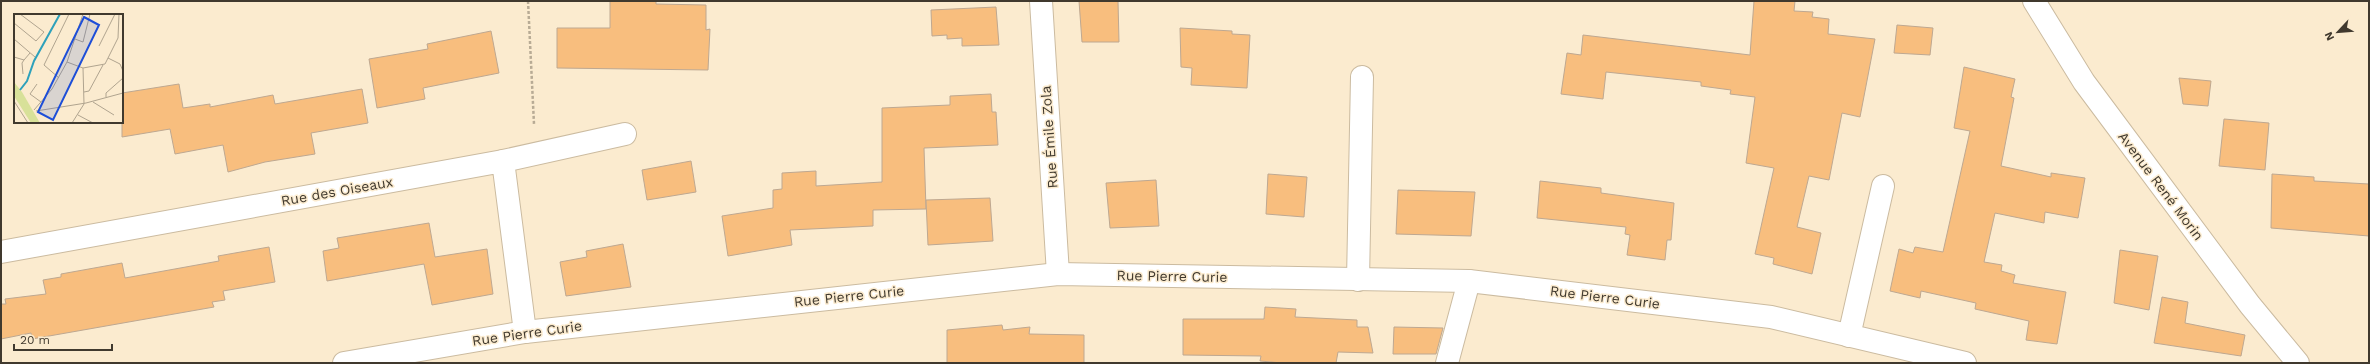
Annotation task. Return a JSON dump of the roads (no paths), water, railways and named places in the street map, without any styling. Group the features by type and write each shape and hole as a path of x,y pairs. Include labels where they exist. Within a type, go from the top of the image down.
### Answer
{"street":[{"name":"Rue Émile Zola","path":"1041,1 1058,274"},
{"name":"Avenue René Morin","path":"2034,1 2084,82 2250,305 2298,363"},
{"path":"1358,280 1362,77"},
{"name":"Rue des Oiseaux","path":"1,252 503,161 535,152 625,134"},
{"path":"503,161 525,332"},
{"path":"1849,336 1883,186"},
{"name":"Rue Pierre Curie","path":"344,363 525,332 1058,274 1469,281 1771,317 1964,363"},
{"path":"1447,363 1469,281"}]}
